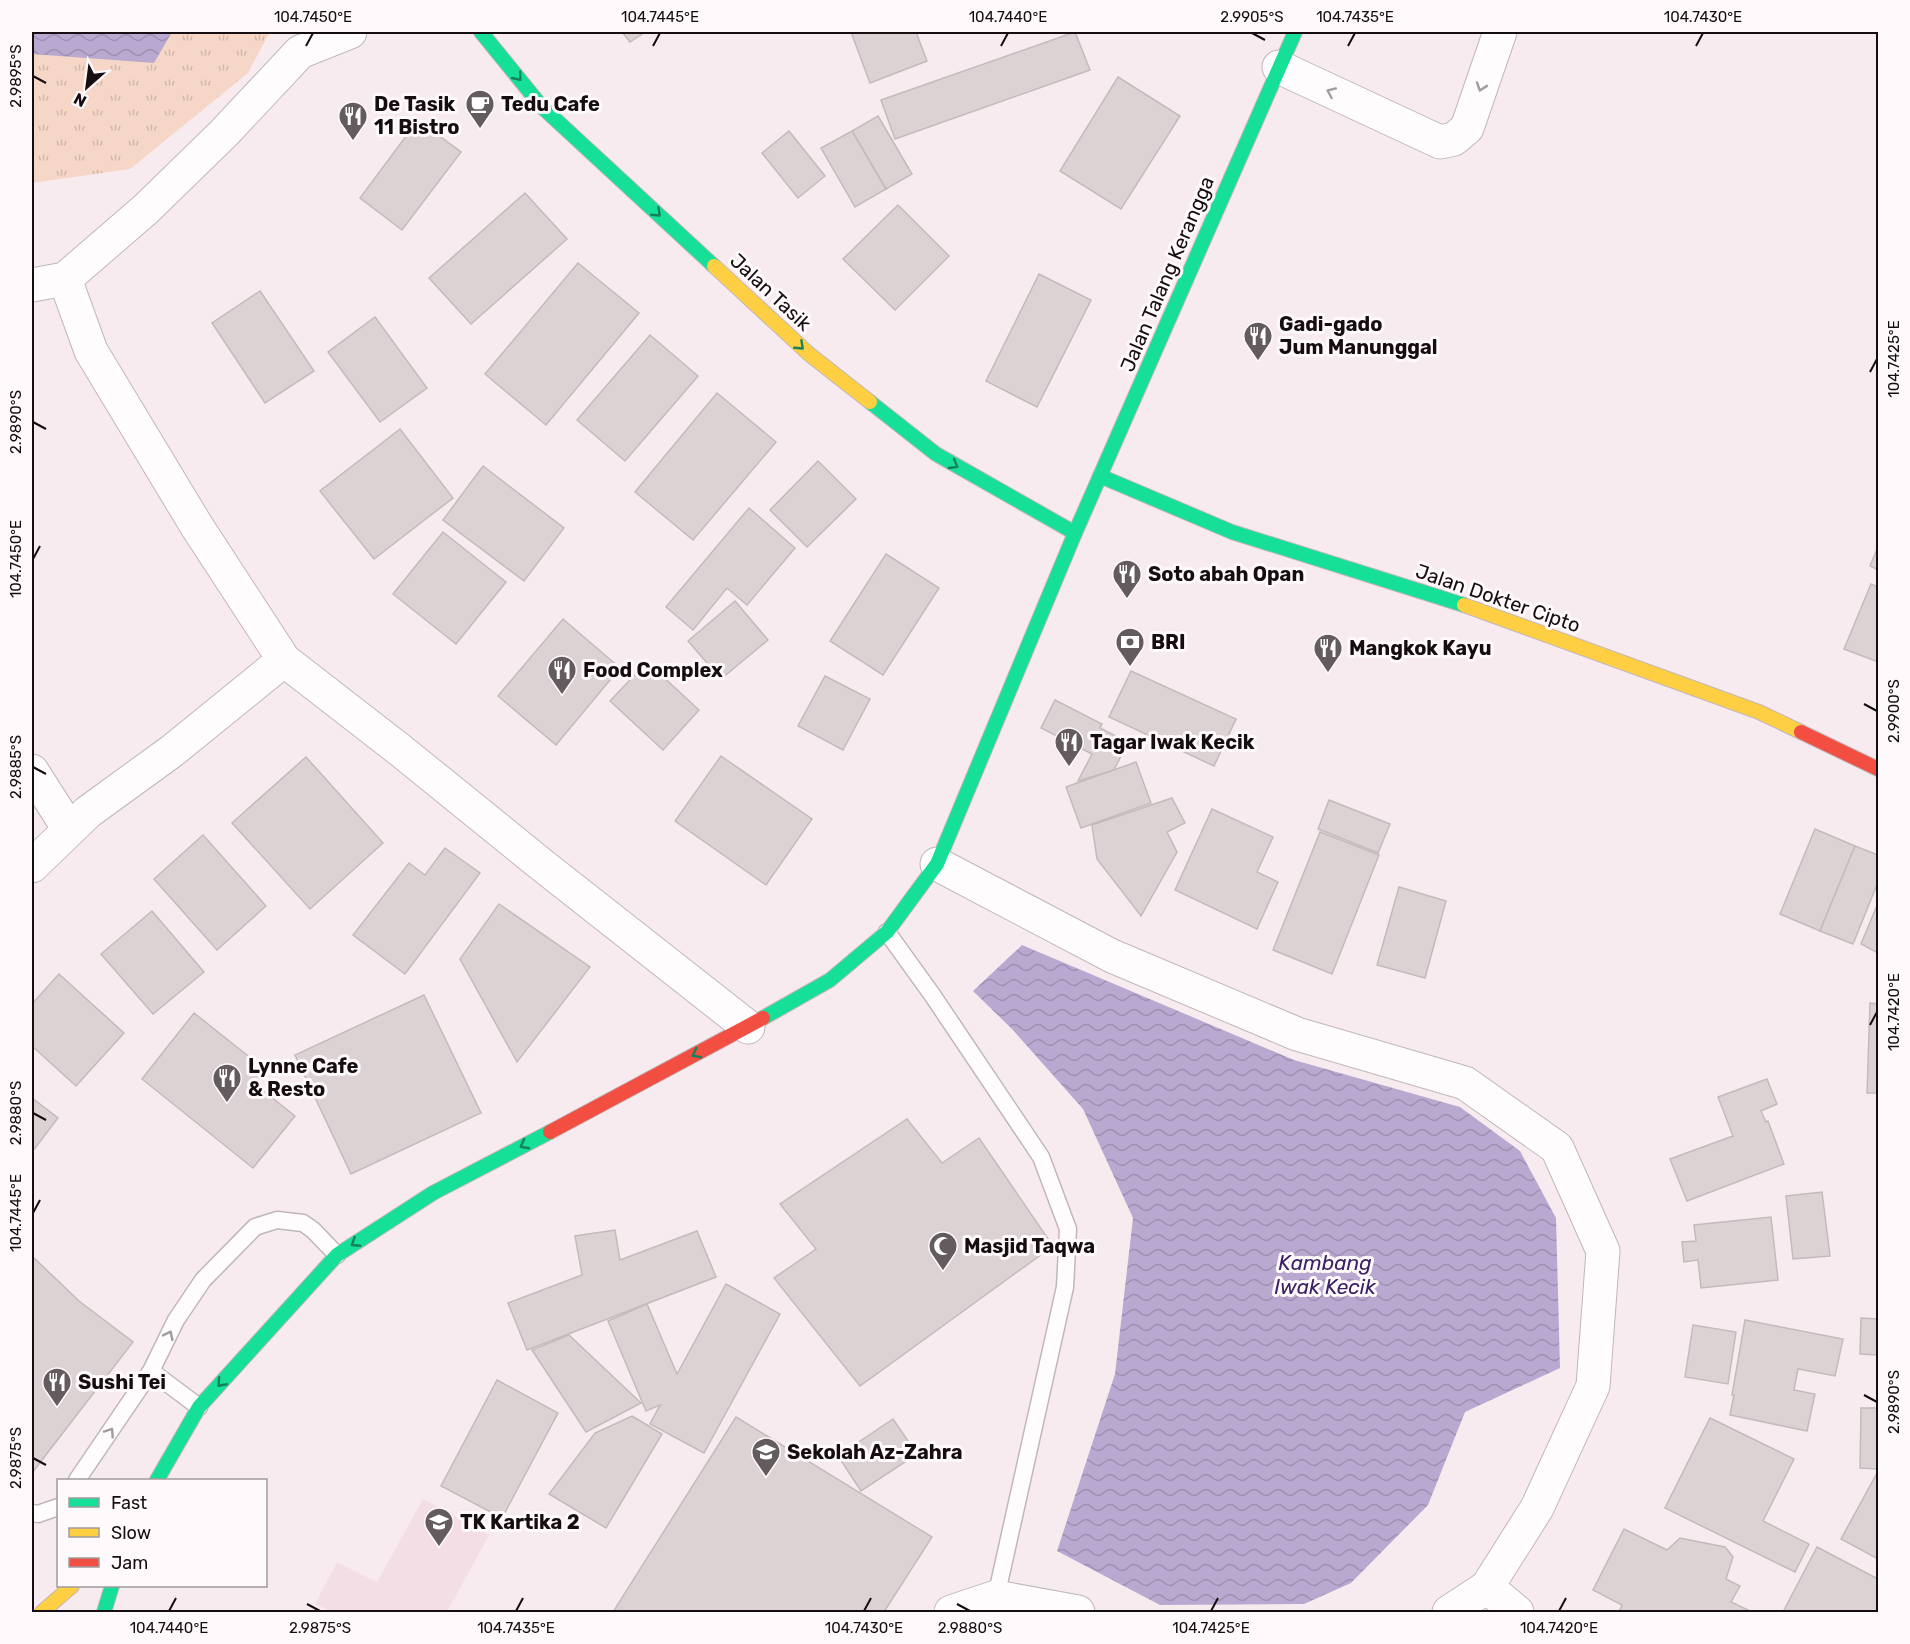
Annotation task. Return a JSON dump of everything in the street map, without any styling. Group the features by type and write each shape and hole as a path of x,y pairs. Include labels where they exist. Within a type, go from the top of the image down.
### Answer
{"main road":[{"name":"Jalan Tasik","path":"481,32 542,107 809,354 936,454 1075,532"},
{"name":"Jalan Talang Kerangga","path":"158,1479 199,1407 337,1255 433,1193 748,1027 830,980 887,932 938,864 1075,532 1295,32"},
{"name":"Jalan Dokter Cipto","path":"1100,476 1232,532 1483,611 1759,712 1878,769"},
{"path":"42,1612 71,1587"},
{"path":"104,1612 112,1587"}],"street":[{"path":"32,285 65,279 146,209 224,133 307,42 350,32"},
{"path":"1279,67 1440,142 1454,139 1467,128 1500,32"},
{"path":"65,279 91,351 196,525 284,660 748,1027"},
{"path":"32,866 88,812 172,751 284,660"},
{"path":"32,771 69,829"},
{"path":"938,864 1113,956 1297,1034 1465,1083 1557,1148 1603,1251 1593,1386 1537,1508 1487,1587 1449,1612"},
{"path":"1487,1587 1517,1612"},
{"path":"951,1612 996,1597 1078,1612"}],"lane":[{"path":"887,932 933,996 1041,1157 1068,1229 1065,1287 996,1597"},
{"path":"78,1479 151,1371 176,1320 203,1280 255,1227 277,1220 303,1223 337,1255"},
{"path":"151,1371 199,1407"},
{"path":"32,1513 38,1514 57,1507"}],"shaded area":[{"name":"TK Kartika 2","path":"423,1499 489,1535 447,1612 332,1612 315,1604 337,1562 377,1582"}],"green space":[{"path":"32,32 270,32 248,73 130,169 32,183"}],"water":[{"path":"32,32 172,32 154,63 32,54"},
{"name":"Kambang Iwak Kecik","path":"1022,945 1294,1060 1460,1107 1520,1151 1556,1218 1560,1368 1465,1412 1428,1505 1351,1583 1304,1604 1160,1605 1057,1551 1115,1374 1133,1218 1083,1109 1012,1029 973,991"}],"building":[{"path":"622,32 645,32 630,42"},
{"path":"851,32 916,32 927,61 870,83"},
{"path":"1075,32 1090,70 895,139 881,100"},
{"path":"1118,77 1180,116 1121,209 1060,171"},
{"path":"878,116 912,174 886,189 852,131"},
{"path":"418,120 461,152 402,230 360,198"},
{"path":"789,131 825,176 798,198 762,153"},
{"path":"852,131 886,189 855,207 821,148"},
{"path":"525,193 567,239 471,324 429,278"},
{"path":"898,205 949,256 895,310 843,259"},
{"path":"578,263 639,313 546,425 485,374"},
{"path":"1039,274 1091,300 1037,407 986,381"},
{"path":"260,291 314,371 265,403 212,323"},
{"path":"375,317 427,388 380,422 328,352"},
{"path":"650,335 698,376 625,461 577,420"},
{"path":"717,393 776,442 693,540 635,492"},
{"path":"400,429 453,498 374,559 320,491"},
{"path":"818,461 856,499 807,547 770,510"},
{"path":"483,466 564,528 524,581 443,520"},
{"path":"749,508 795,548 747,605 727,588 693,630 666,607"},
{"path":"443,532 506,582 456,644 393,594"},
{"path":"1878,547 1878,570 1870,566"},
{"path":"886,554 939,588 883,675 830,641"},
{"path":"1871,584 1878,587 1878,662 1844,649"},
{"path":"735,601 768,640 721,679 688,641"},
{"path":"563,619 620,668 556,745 498,696"},
{"path":"647,662 699,710 663,750 610,701"},
{"path":"1131,671 1236,719 1214,766 1109,717"},
{"path":"825,676 870,699 843,750 798,726"},
{"path":"1055,700 1102,724 1100,728 1128,742 1114,770 1078,781 1092,754 1041,728"},
{"path":"721,756 812,819 766,885 675,821"},
{"path":"306,757 383,843 310,909 232,823"},
{"path":"1136,762 1151,803 1081,828 1066,787"},
{"path":"1172,798 1185,823 1167,832 1177,852 1141,916 1097,859 1092,825"},
{"path":"1329,800 1390,824 1378,853 1318,829"},
{"path":"1212,809 1273,837 1257,872 1278,882 1257,929 1175,890"},
{"path":"1815,829 1855,846 1820,931 1780,914"},
{"path":"1320,832 1379,855 1332,974 1273,950"},
{"path":"203,835 266,906 217,950 154,879"},
{"path":"1855,846 1878,855 1878,882 1853,944 1820,931"},
{"path":"445,848 480,873 405,974 353,935 409,863 425,875"},
{"path":"1399,887 1446,901 1425,978 1377,965"},
{"path":"1878,903 1878,953 1861,944"},
{"path":"499,904 590,967 517,1062 460,959"},
{"path":"152,911 204,972 153,1014 101,954"},
{"path":"59,974 124,1033 76,1086 32,1046 32,1004"},
{"path":"424,995 481,1113 351,1174 295,1055"},
{"path":"1870,1003 1878,1004 1878,1093 1867,1093"},
{"path":"194,1013 252,1059 248,1064 262,1075 255,1084 295,1116 253,1168 142,1079"},
{"path":"1767,1079 1777,1104 1761,1111 1766,1122 1768,1121 1784,1164 1687,1201 1670,1159 1733,1136 1718,1097"},
{"path":"32,1098 58,1118 32,1152"},
{"path":"907,1119 942,1163 979,1138 1053,1246 860,1386 774,1278 816,1249 780,1204"},
{"path":"1822,1192 1830,1256 1793,1259 1786,1196"},
{"path":"1771,1217 1778,1280 1701,1288 1698,1260 1684,1262 1682,1242 1696,1241 1694,1225"},
{"path":"615,1230 620,1260 697,1231 716,1277 527,1350 508,1303 582,1275 575,1236"},
{"name":"Sushi Tei","path":"32,1256 79,1301 133,1342 32,1473"},
{"path":"726,1284 780,1314 704,1453 650,1424 660,1405 646,1411 608,1321 647,1304 677,1374"},
{"path":"1861,1318 1878,1319 1878,1355 1860,1354"},
{"path":"1745,1320 1843,1339 1835,1376 1798,1369 1794,1390 1815,1394 1807,1431 1730,1415"},
{"path":"1693,1325 1736,1332 1728,1384 1685,1377"},
{"path":"569,1335 641,1403 586,1432 532,1350"},
{"path":"497,1380 558,1413 502,1518 441,1486"},
{"path":"1861,1408 1878,1408 1878,1469 1860,1468"},
{"path":"632,1416 662,1434 606,1528 549,1494 595,1433"},
{"name":"Sekolah Az-Zahra","path":"736,1417 932,1537 884,1612 613,1612"},
{"path":"1710,1418 1794,1459 1763,1521 1809,1544 1795,1572 1665,1508"},
{"path":"893,1419 917,1454 861,1491 838,1456"},
{"path":"1878,1474 1878,1559 1841,1539"},
{"path":"1624,1529 1667,1550 1680,1538 1725,1547 1733,1557 1726,1579 1740,1586 1731,1602 1752,1612 1619,1612 1622,1605 1593,1590"},
{"path":"1817,1547 1878,1579 1878,1612 1783,1612"}],"traffic: fast":[{"path":"481,32 542,107 714,266"},
{"path":"1075,533 1295,32"},
{"path":"763,1018 830,980 887,932 937,864 1075,533 936,454 870,402"},
{"path":"1100,476 1232,532 1464,605"},
{"path":"158,1479 199,1407 337,1255 433,1193 550,1132"},
{"path":"104,1612 112,1587"}],"traffic: slow":[{"path":"714,266 809,354 870,402"},
{"path":"1464,605 1759,712 1801,732"},
{"path":"42,1612 71,1587"}],"traffic: jam":[{"path":"1801,732 1878,769"},
{"path":"550,1132 763,1018"}],"place":[{"name":"Tedu Cafe","path":"480,130"},
{"name":"De Tasik 11 Bistro","path":"353,142"},
{"name":"Gadi-gado Jum Manunggal","path":"1258,362"},
{"name":"Soto abah Opan","path":"1127,600"},
{"name":"BRI","path":"1130,668"},
{"name":"Mangkok Kayu","path":"1328,674"},
{"name":"Food Complex","path":"562,696"},
{"name":"Tagar Iwak Kecik","path":"1069,768"},
{"name":"Lynne Cafe & Resto","path":"227,1104"},
{"name":"Masjid Taqwa","path":"943,1272"},
{"name":"Sushi Tei","path":"57,1408"},
{"name":"Sekolah Az-Zahra","path":"766,1478"},
{"name":"TK Kartika 2","path":"439,1548"}]}
